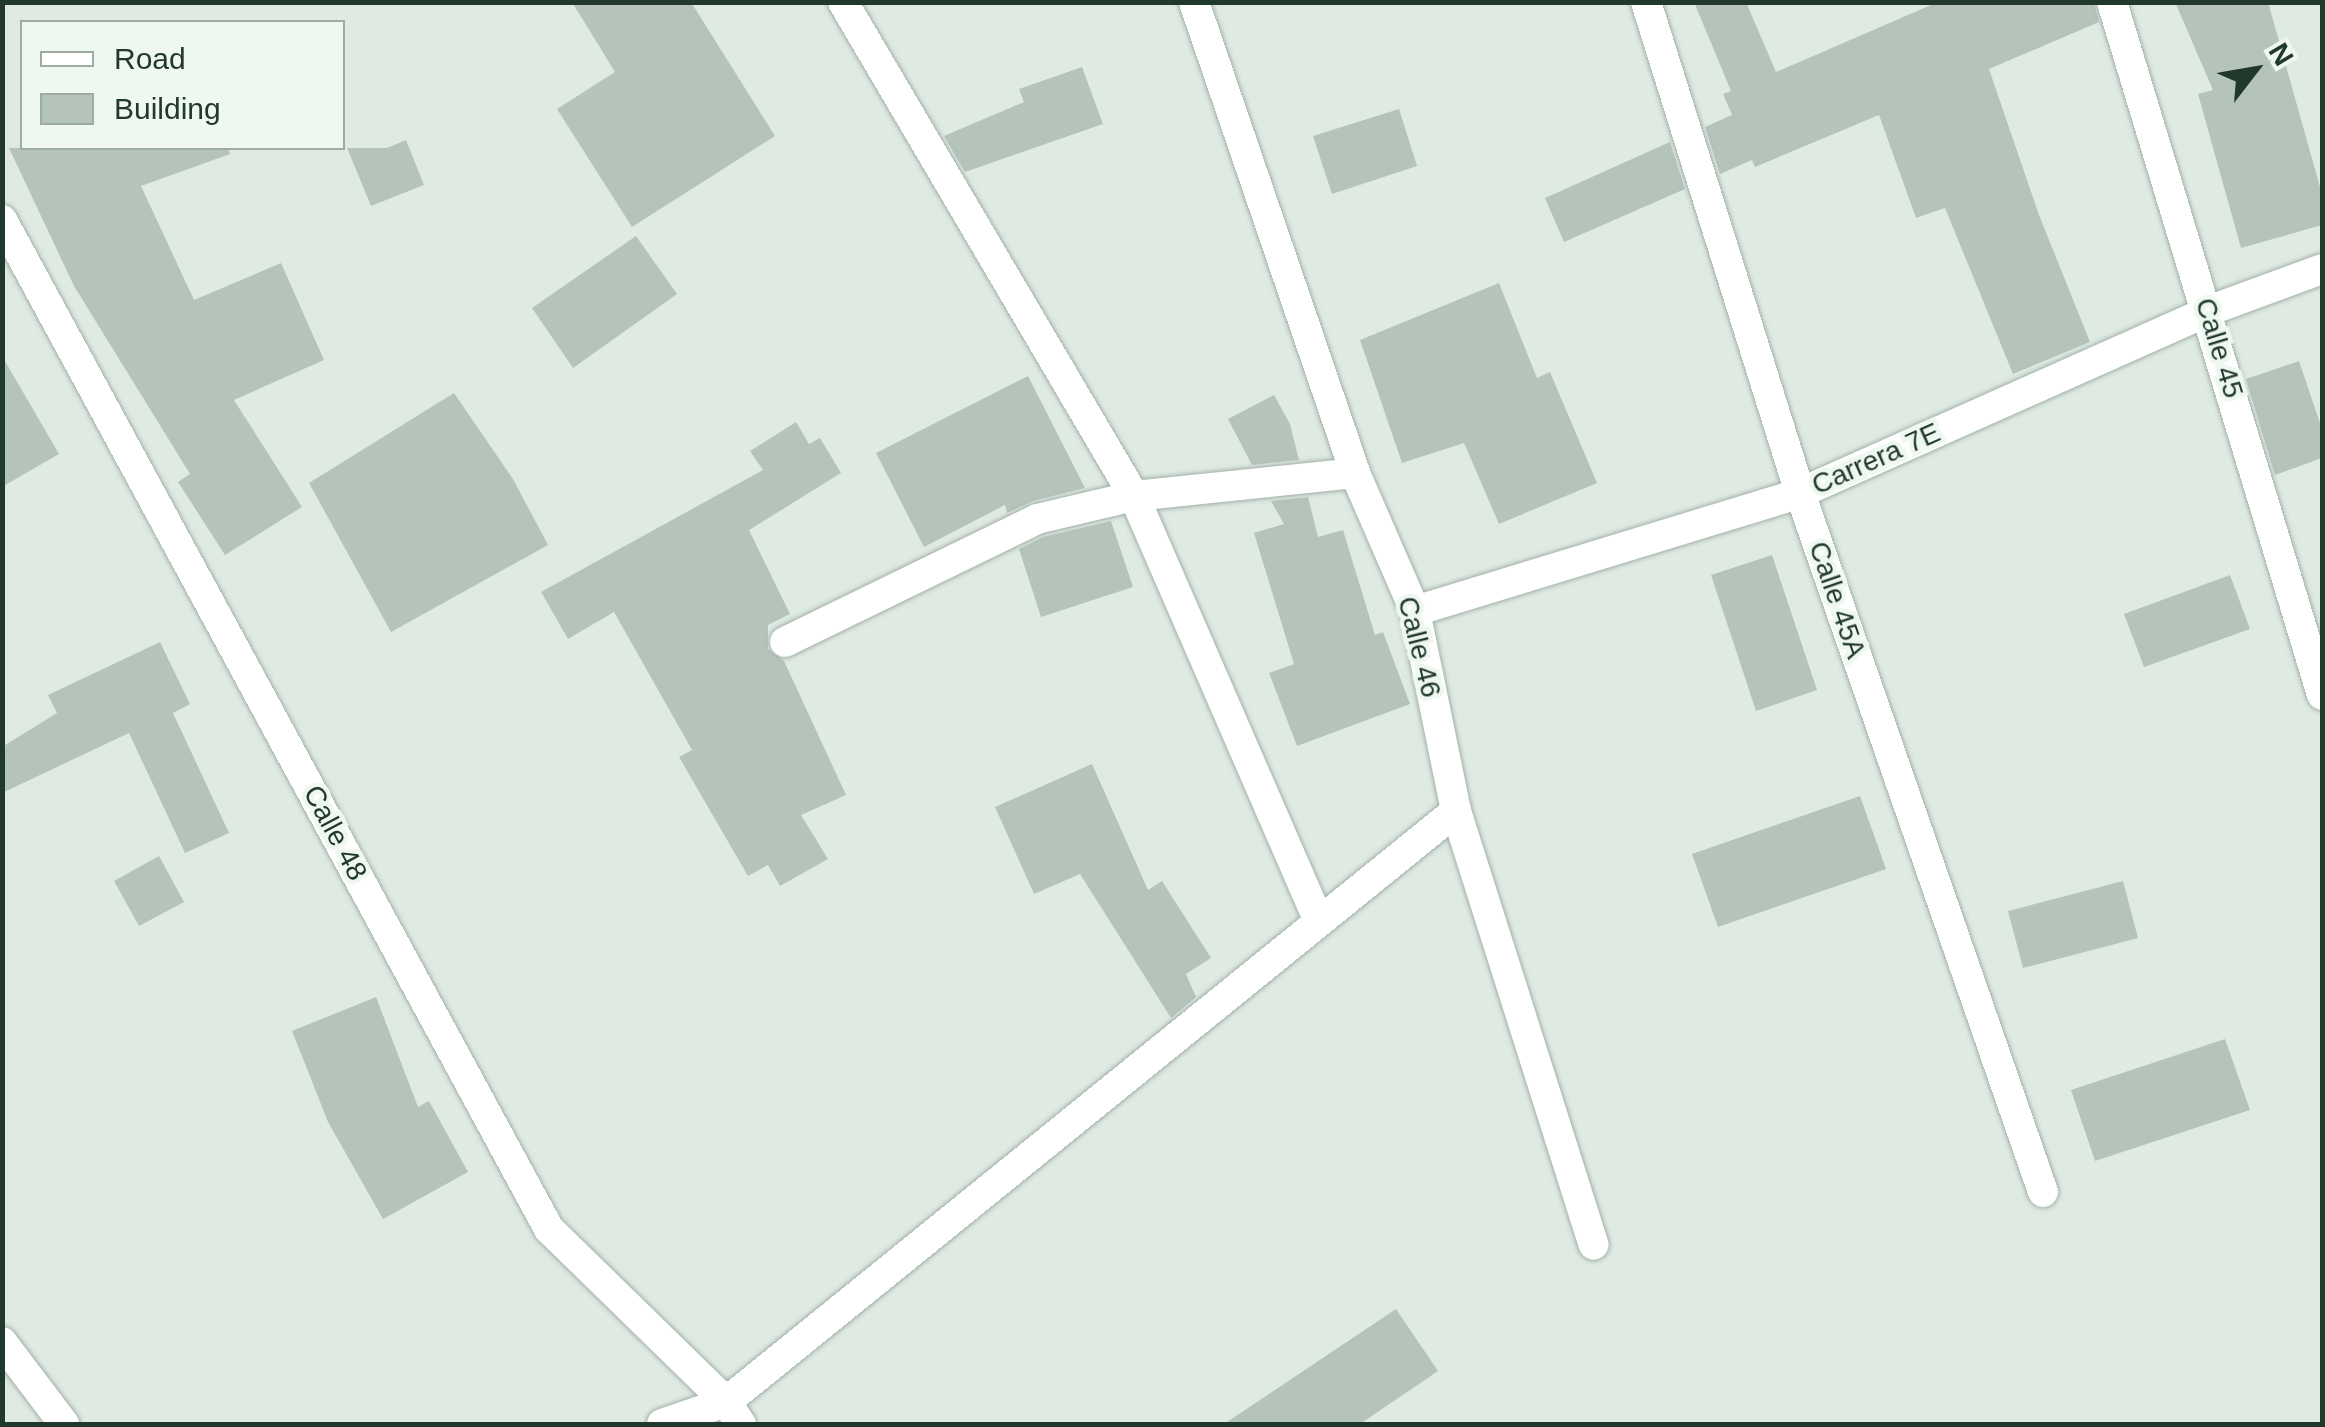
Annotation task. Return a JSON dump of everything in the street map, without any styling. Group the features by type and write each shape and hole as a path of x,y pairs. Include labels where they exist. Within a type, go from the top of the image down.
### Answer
{"street":[{"path":"843,2 1134,496 1320,922"},
{"name":"Calle 46","path":"1194,2 1355,474 1415,612 1456,811 1594,1245"},
{"name":"Calle 45A","path":"1646,2 1800,493 2042,1192"},
{"name":"Calle 45","path":"2112,2 2322,695"},
{"name":"Calle 48","path":"2,220 549,1229 734,1413"},
{"name":"Carrera 7E","path":"1415,612 1800,493 2208,311 2322,269"},
{"path":"785,642 1038,519 1134,496 1355,474"},
{"path":"662,1424 734,1413 1456,811"},
{"path":"2,1342 64,1424"}],"building":[{"path":"572,2 691,2 775,136 632,227 557,109 615,72"},
{"path":"1694,2 1746,2 1776,72 1938,2 2094,2 2099,22 1989,69 2039,215 2090,342 2013,374 1945,208 1916,218 1879,115 1755,167 1752,160 1720,174 1705,127 1732,115 1723,94 1731,91"},
{"path":"2175,2 2268,2 2322,194 2322,225 2241,248 2198,94 2213,90"},
{"path":"1082,67 1103,124 965,172 944,136 1024,102 1019,89"},
{"path":"1399,109 1417,166 1332,194 1313,136"},
{"path":"406,140 424,185 371,206 347,148 387,148"},
{"path":"1670,142 1685,189 1564,242 1545,198"},
{"path":"9,148 229,150 230,154 141,186 194,300 281,263 324,360 234,400 302,507 225,555 178,482 190,474 74,286"},
{"path":"636,236 677,294 573,368 532,308"},
{"path":"1499,283 1537,378 1550,372 1597,483 1499,524 1464,443 1402,463 1360,340"},
{"path":"2,356 59,454 2,487"},
{"path":"2299,361 2322,429 2322,458 2275,475 2246,379"},
{"path":"1028,376 1085,488 1033,501 1007,513 1005,505 924,547 876,453"},
{"path":"454,393 513,479 548,545 391,632 309,483"},
{"path":"1274,395 1290,424 1299,460 1252,465 1228,419"},
{"path":"796,422 809,444 820,438 841,473 749,530 790,614 768,625 768,649 784,661 846,795 801,815 828,859 780,886 768,865 748,876 679,757 692,750 614,612 568,639 541,592 763,470 750,451"},
{"path":"1308,497 1318,537 1343,530 1375,635 1383,632 1410,704 1297,746 1269,673 1294,664 1254,533 1284,524 1271,501"},
{"path":"1111,521 1133,587 1041,617 1019,549 1043,537"},
{"path":"1772,555 1817,690 1756,711 1711,575"},
{"path":"2230,575 2250,629 2144,667 2124,614"},
{"path":"160,642 190,704 173,713 229,833 185,853 129,733 2,793 2,747 57,713 48,695"},
{"path":"1092,764 1148,890 1162,881 1211,958 1186,974 1196,997 1171,1018 1080,874 1034,894 995,807"},
{"path":"1860,796 1886,869 1718,927 1692,854"},
{"path":"159,856 184,902 139,926 114,881"},
{"path":"2123,881 2138,938 2023,968 2008,911"},
{"path":"376,997 418,1107 429,1101 468,1172 383,1219 328,1122 292,1031"},
{"path":"2225,1039 2250,1110 2095,1161 2071,1090"},
{"path":"1396,1309 1438,1371 1360,1424 1224,1424"}]}
